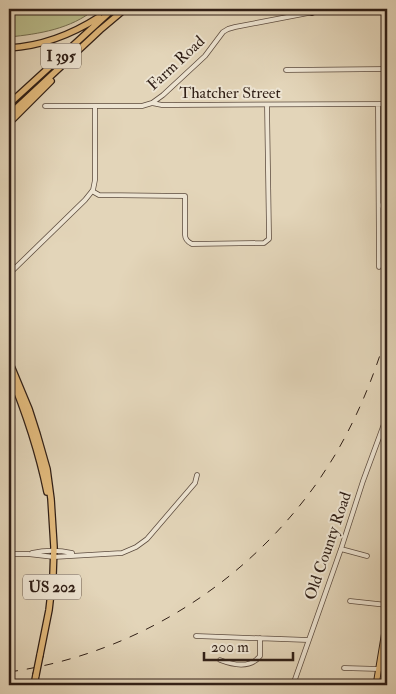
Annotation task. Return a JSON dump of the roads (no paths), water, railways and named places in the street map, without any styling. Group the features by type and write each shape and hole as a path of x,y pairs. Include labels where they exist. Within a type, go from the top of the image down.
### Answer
{"highway":[{"path":"9,48 42,43 62,37 83,27 112,9"},
{"name":"I 395","path":"9,104 112,9"},
{"name":"I 395","path":"9,115 125,9"},
{"path":"9,123 84,45"},
{"name":"US 202","path":"9,360 31,414 42,449 50,489 54,554 51,597 34,685"},
{"name":"US 202","path":"9,372 36,443 52,518"}],"main road":[{"path":"376,685 387,619"}],"street":[{"name":"Farm Road","path":"152,103 206,56 226,30 235,26 312,10 328,9"},
{"path":"286,70 387,69"},
{"name":"Thatcher Street","path":"45,106 142,106 152,103 165,105 387,104"},
{"path":"92,192 100,195 185,196 185,235 187,241 192,244 261,244 269,239 267,105"},
{"path":"378,105 380,267"},
{"path":"9,274 92,192 94,183 95,106"},
{"path":"379,206 387,205"},
{"name":"Old County Road","path":"293,685 387,416"},
{"path":"9,554 76,555 122,553 136,547 147,539 195,483 197,475"},
{"path":"341,549 368,556"},
{"path":"350,601 387,605"},
{"path":"196,636 308,640"},
{"path":"220,660 233,665 252,663 260,656 260,638"},
{"path":"344,668 379,669"}],"railway":[{"path":"9,672 56,663 100,649 143,631 184,608 222,582 257,551 290,517 319,480 334,456 354,420 387,333"}]}
